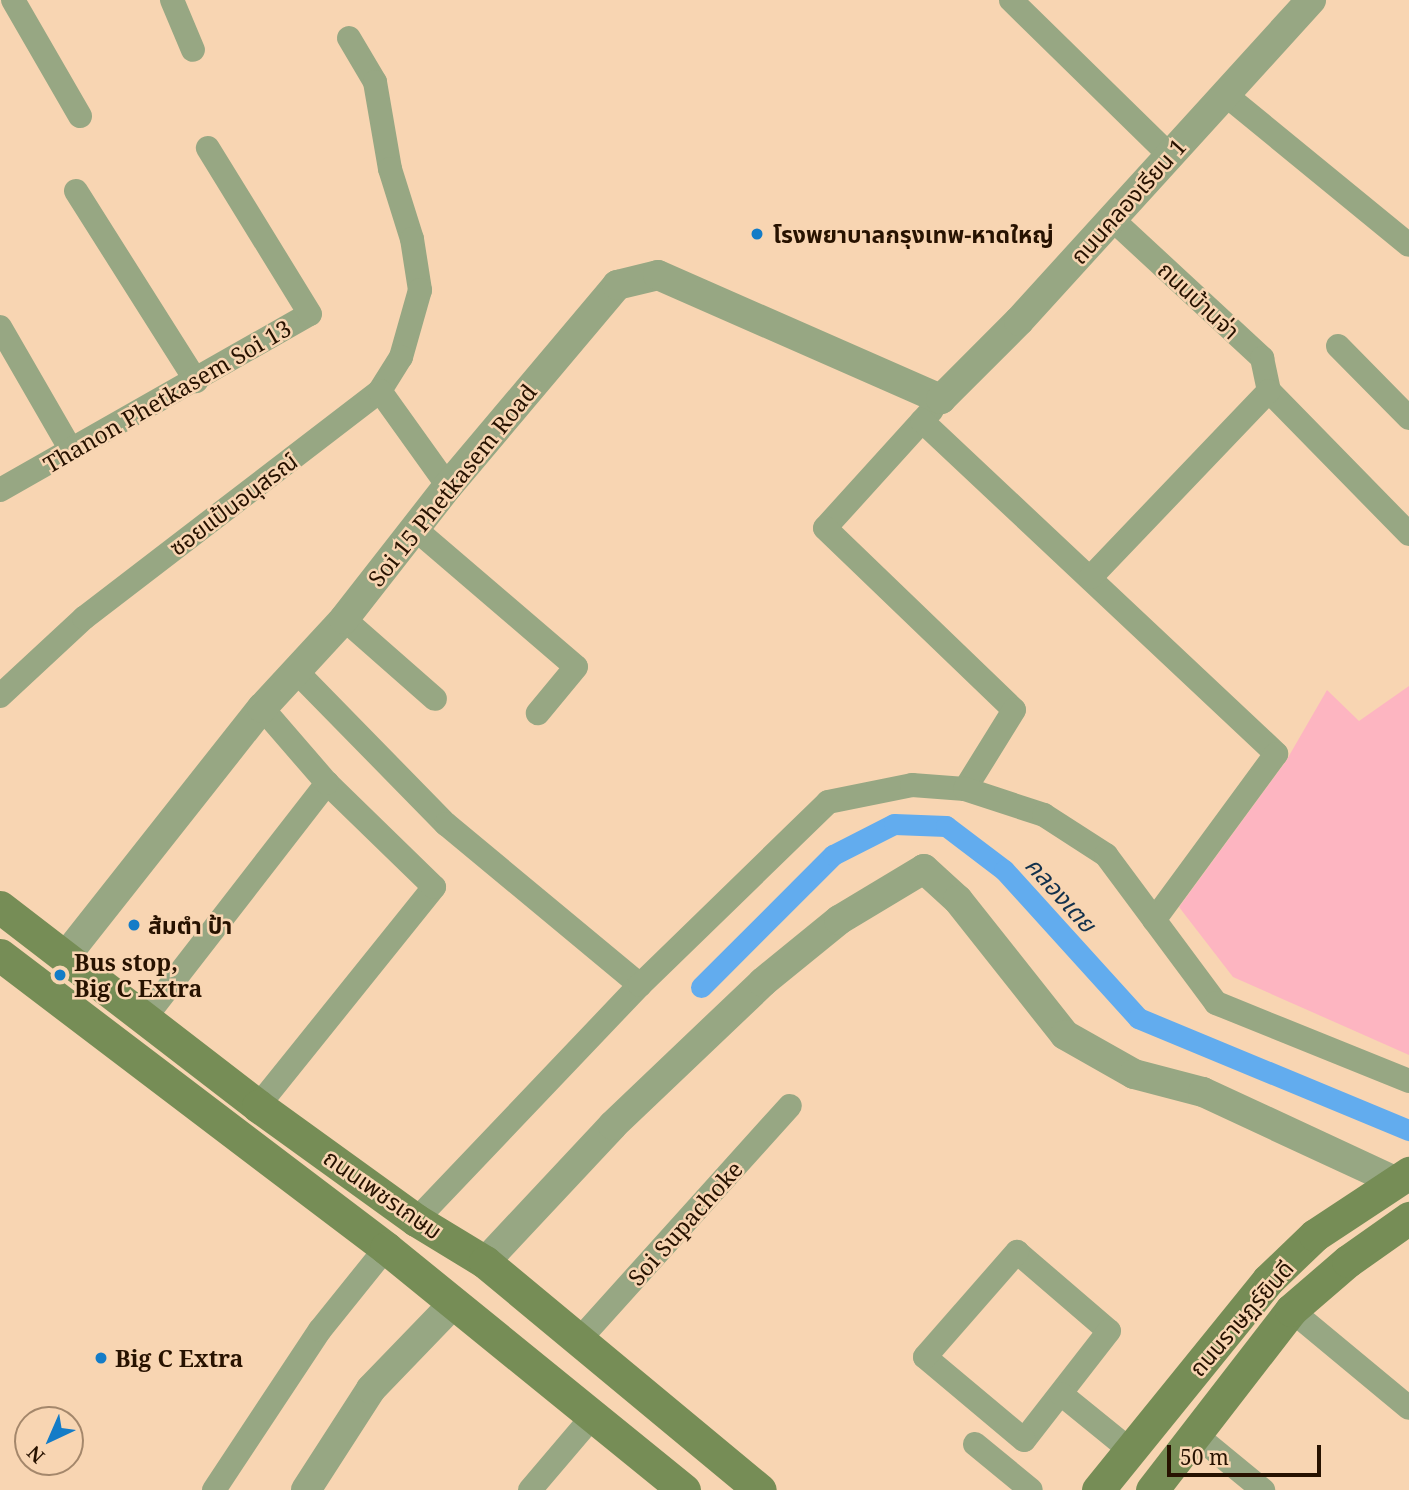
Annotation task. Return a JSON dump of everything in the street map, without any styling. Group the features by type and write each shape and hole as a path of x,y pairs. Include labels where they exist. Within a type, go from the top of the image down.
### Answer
{"main road":[{"name":"ถนนเพชรเกษม","path":"0,907 258,1106 416,1220 485,1262 760,1490"},
{"name":"ถนนเพชรเกษม","path":"0,955 386,1248 684,1490"},
{"name":"ถนนราษฎร์ยินดี","path":"1098,1490 1268,1280 1315,1235 1404,1180"},
{"name":"ถนนราษฎร์ยินดี","path":"1153,1490 1291,1310 1348,1261 1409,1218"}],"street":[{"path":"13,0 80,116"},
{"path":"172,0 193,50"},
{"path":"1011,0 1168,154"},
{"name":"ถนนคลองเรียน 1","path":"941,399 1112,219 1168,154 1227,96 1299,4"},
{"path":"349,38 376,82 390,169 412,239 420,290 401,357 380,391 448,486"},
{"path":"1227,96 1409,245"},
{"name":"Thanon Phetkasem Soi 13","path":"0,490 310,314 208,148"},
{"path":"76,191 196,381"},
{"name":"ถนนบ้านจ่า","path":"1112,219 1262,358 1269,391"},
{"name":"Soi 15 Phetkasem Road","path":"65,957 262,708 344,619 448,486 617,285 658,275 941,399"},
{"path":"0,327 71,450"},
{"path":"1338,346 1409,418"},
{"name":"ซอยแป้นอนุสรณ์","path":"0,696 84,618 380,391"},
{"path":"1090,577 1269,391 1405,521"},
{"path":"941,399 825,528 1014,710 965,789"},
{"path":"922,421 1276,754 1154,920"},
{"path":"414,528 576,667 538,713"},
{"path":"344,619 435,699"},
{"path":"295,670 446,824 639,985"},
{"path":"258,1106 434,887 327,783 262,708"},
{"path":"144,1019 327,783"},
{"path":"416,1220 639,985 828,802 912,785 965,789 1044,815 1106,855 1216,1003 1409,1081"},
{"path":"485,1262 613,1125 763,982 839,920 924,869 958,900 1065,1035 1133,1074 1203,1092 1404,1180"},
{"name":"Soi Supachoke","path":"579,1340 790,1105"},
{"path":"214,1490 320,1330 386,1248"},
{"path":"1017,1252 1109,1331 1061,1394 1024,1440 925,1357 1017,1252"},
{"path":"306,1490 322,1459 371,1389 454,1303"},
{"path":"1291,1310 1409,1408"},
{"path":"1061,1394 1130,1450"},
{"path":"530,1490 593,1416"},
{"path":"1196,1435 1263,1490"},
{"path":"975,1444 1031,1490"}],"shaded area":[{"path":"1409,686 1409,1055 1233,977 1179,907 1286,761 1327,690 1359,721"}],"waterway":[{"name":"คลองเตย","path":"701,987 833,855 894,824 946,826 1004,870 1138,1018 1409,1130"}],"place":[{"name":"โรงพยาบาลกรุงเทพ-หาดใหญ่","path":"757,234"},
{"name":"ส้มตำ ป้า","path":"134,925"},
{"name":"Bus stop, Big C Extra","path":"60,975"},
{"name":"Big C Extra","path":"101,1358"}]}
